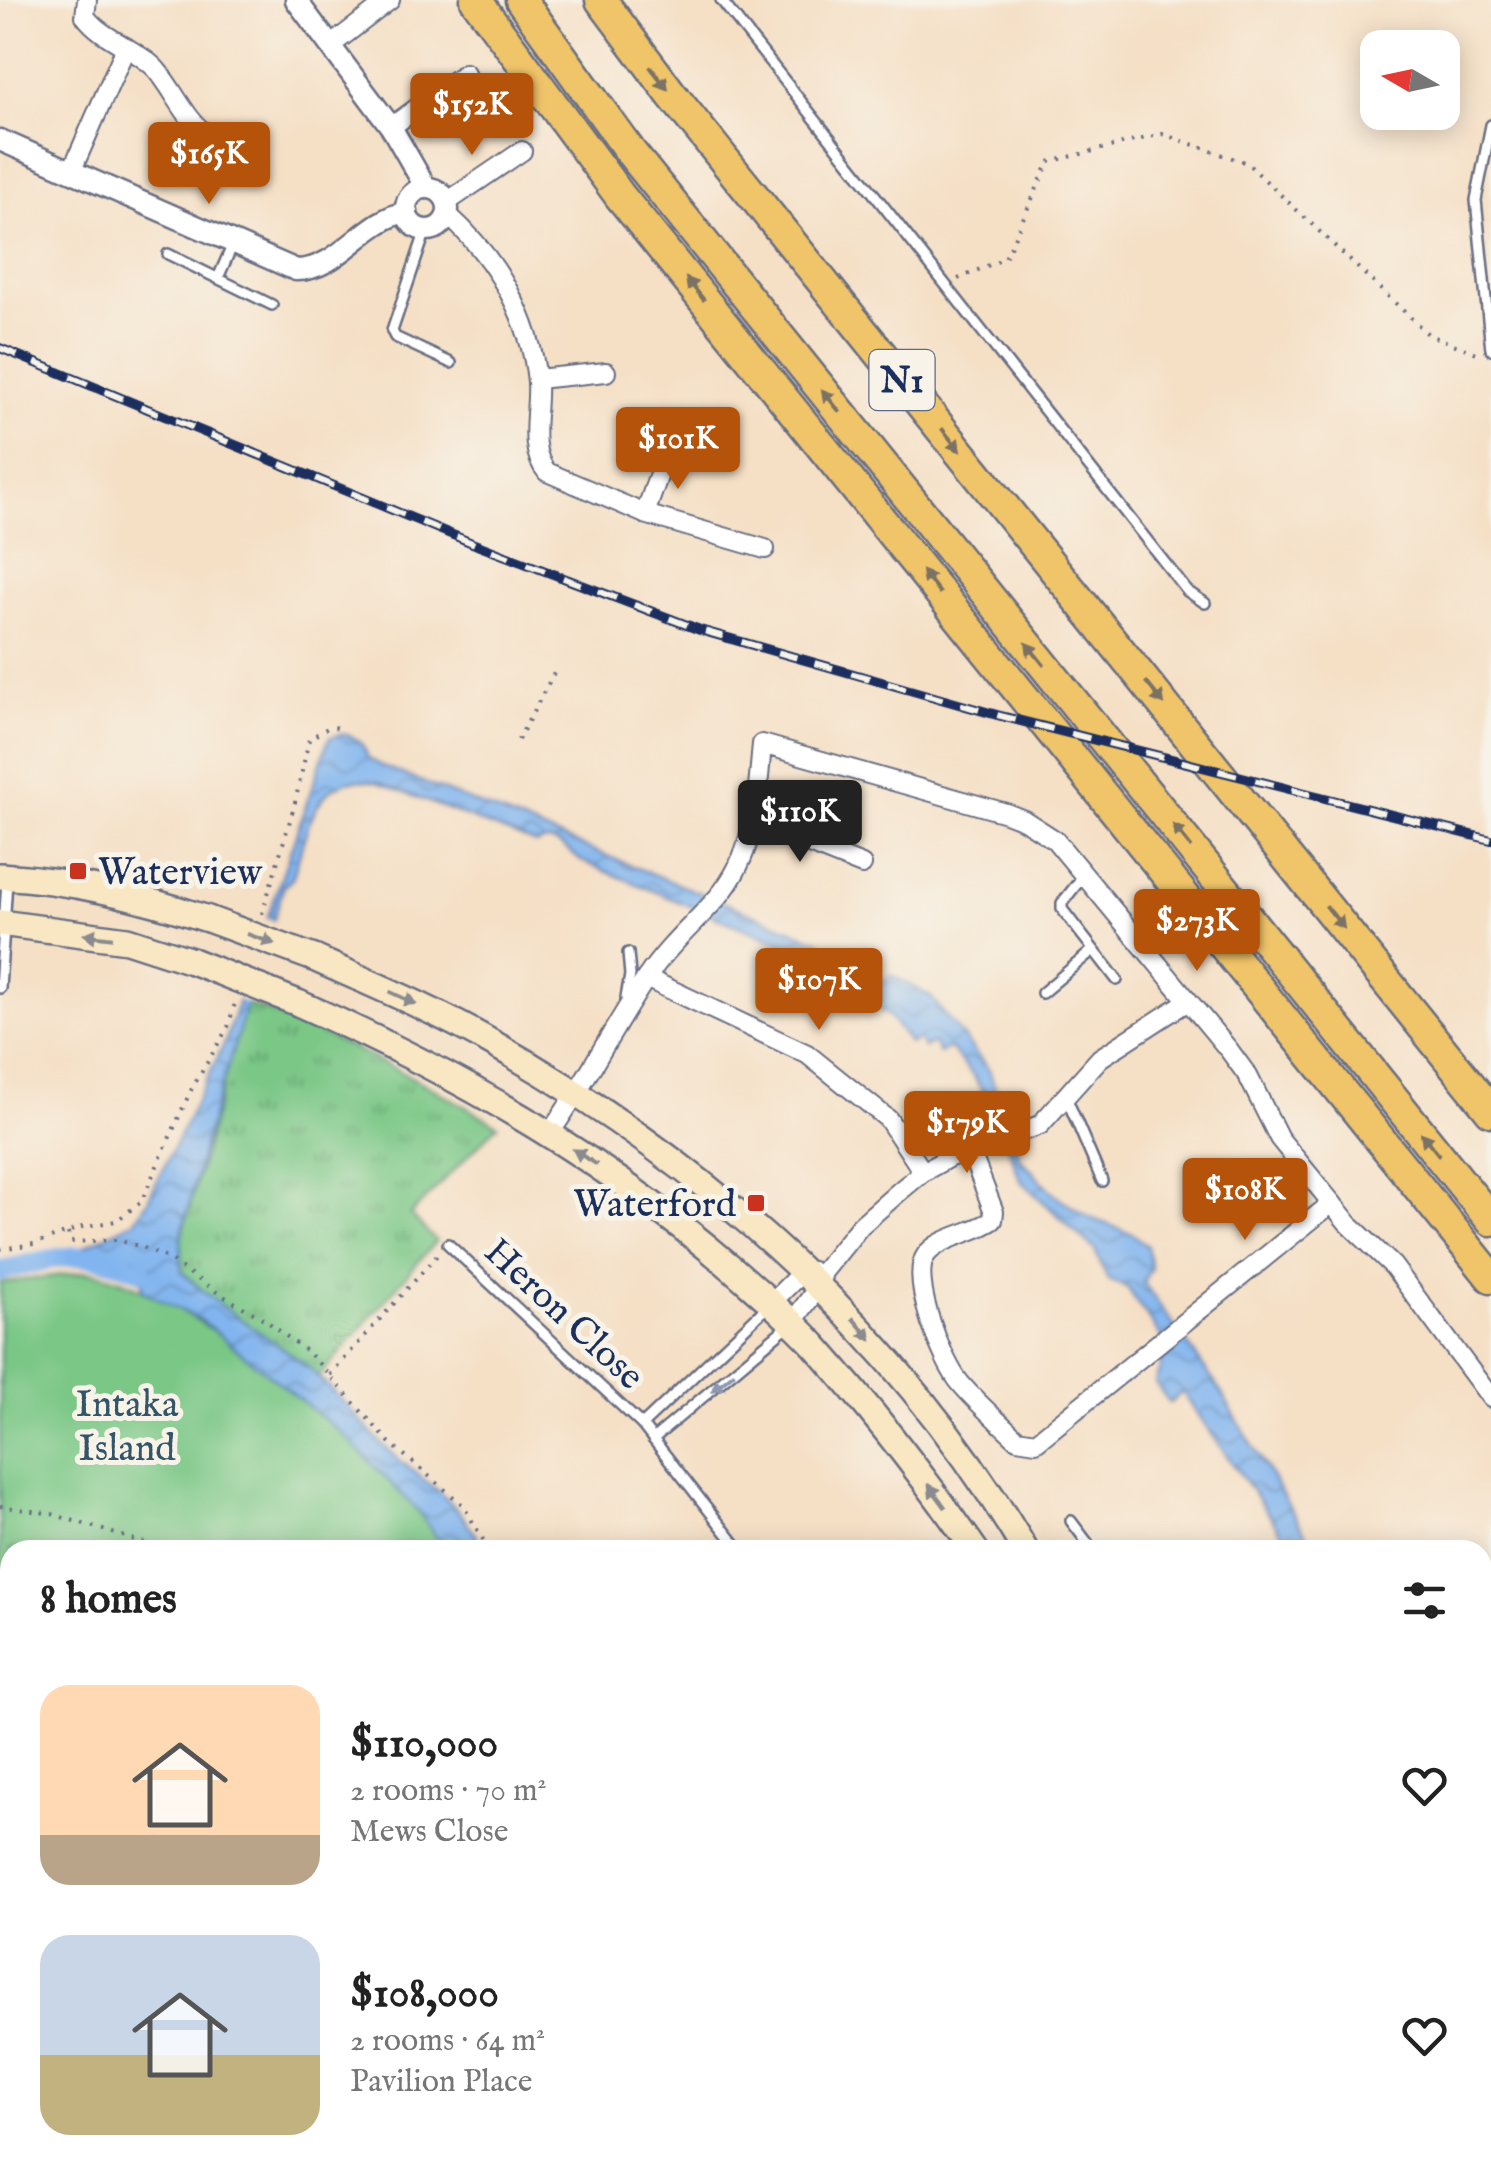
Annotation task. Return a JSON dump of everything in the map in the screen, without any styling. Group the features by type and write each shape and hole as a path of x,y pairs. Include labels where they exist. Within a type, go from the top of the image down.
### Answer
{"highway":[{"path":"476,0 610,183 1491,1277"},
{"name":"N1","path":"521,0 632,154 1491,1220"},
{"name":"N1","path":"600,0 1491,1111"},
{"path":"1087,776 1491,1301"}],"main road":[{"path":"4,876 138,896 314,958 474,1034 578,1094 706,1184 815,1276 921,1396 990,1491 1019,1540"},
{"path":"2,923 127,940 192,961 392,1044 550,1134 676,1220 792,1322 914,1464 969,1540"}],"street":[{"path":"87,0 85,16 92,26 152,66 203,131 229,140 243,132"},
{"path":"296,0 391,127 426,188 439,192 517,304 529,336 536,379 538,462 554,478 645,514 765,548"},
{"path":"330,46 390,0"},
{"path":"70,172 126,47"},
{"path":"391,127 465,72"},
{"path":"0,140 288,268 311,269 386,219 406,212"},
{"path":"426,188 411,196 406,212 413,224 426,230 435,229 448,209 522,152"},
{"path":"536,379 606,372"},
{"path":"645,514 666,454"},
{"path":"550,1134 646,978 720,896 737,869 754,822 762,744 1024,820 1055,840 1248,1076 1279,1138 1359,1234 1394,1266 1491,1398"},
{"path":"754,822 862,865"},
{"path":"646,978 807,1054 888,1120 923,1172"},
{"path":"792,1322 815,1276 860,1226 923,1172 1040,1125 1100,1058 1188,1001"},
{"path":"970,1150 994,1220 931,1249 918,1275 946,1362 960,1383 1016,1439 1036,1442 1332,1203"},
{"path":"771,1303 815,1276"}],"lane":[{"path":"720,0 1187,591 1206,603"},
{"path":"1491,125 1476,200 1491,349"},
{"path":"426,230 392,331 395,337 451,363"},
{"path":"218,278 232,244"},
{"path":"168,254 272,306"},
{"path":"1084,875 1062,903 1062,909 1117,980"},
{"path":"0,988 4,876"},
{"path":"1042,993 1093,950"},
{"path":"619,1025 630,975 628,952"},
{"path":"1066,1097 1102,1181"},
{"name":"Heron Close","path":"448,1244 642,1425 732,1540"},
{"path":"642,1425 771,1303"},
{"path":"652,1440 792,1322"},
{"path":"1071,1521 1085,1540"}],"path":[{"path":"946,285 1005,258 1048,162 1162,134 1247,163 1429,335 1491,359"},
{"path":"518,740 554,674"},
{"path":"0,1249 34,1244 67,1232 70,1242 117,1240 169,1258 264,1319 311,1355 389,1442 463,1505 483,1540"},
{"path":"330,1375 448,1244"},
{"path":"0,1506 52,1514 134,1540"}],"green space":[{"path":"245,1003 374,1058 498,1125 410,1215 436,1241 319,1377 182,1272 181,1238"},
{"name":"Intaka Island","path":"86,1272 127,1283 175,1307 229,1341 336,1428 383,1473 439,1540 0,1540 0,1283"}],"water":[{"path":"342,734 352,737 359,741 368,758 382,766 820,941 841,966 875,969 884,981 891,975 930,996 989,1070 1020,1158 1055,1195 1090,1218 1133,1234 1147,1246 1151,1268 1143,1282 1217,1386 1309,1540 1287,1540 1182,1392 1170,1403 1155,1383 1167,1346 1127,1287 1108,1280 1095,1250 1021,1181 995,1112 974,1077 949,1047 939,1053 933,1043 924,1048 918,1039 910,1044 888,1015 869,1002 859,989 819,976 803,953 581,861 555,843 536,844 377,782 356,780 326,794 309,824 292,879 284,886 204,1143 181,1238 182,1272 315,1374 384,1446 452,1504 478,1540 439,1540 416,1509 345,1436 201,1320 143,1291 141,1271 110,1259 70,1254 134,1221 146,1204 225,1042 329,738"}],"pier":[{"path":"261,917 277,922 250,1004 234,999"}],"waterway":[{"path":"0,1271 70,1257 102,1259 141,1271"}],"railway":[{"path":"0,348 477,545 700,630 997,715 1491,840"}],"place":[{"name":"Waterview","path":"78,871"},
{"name":"Waterford","path":"756,1203"}]}
